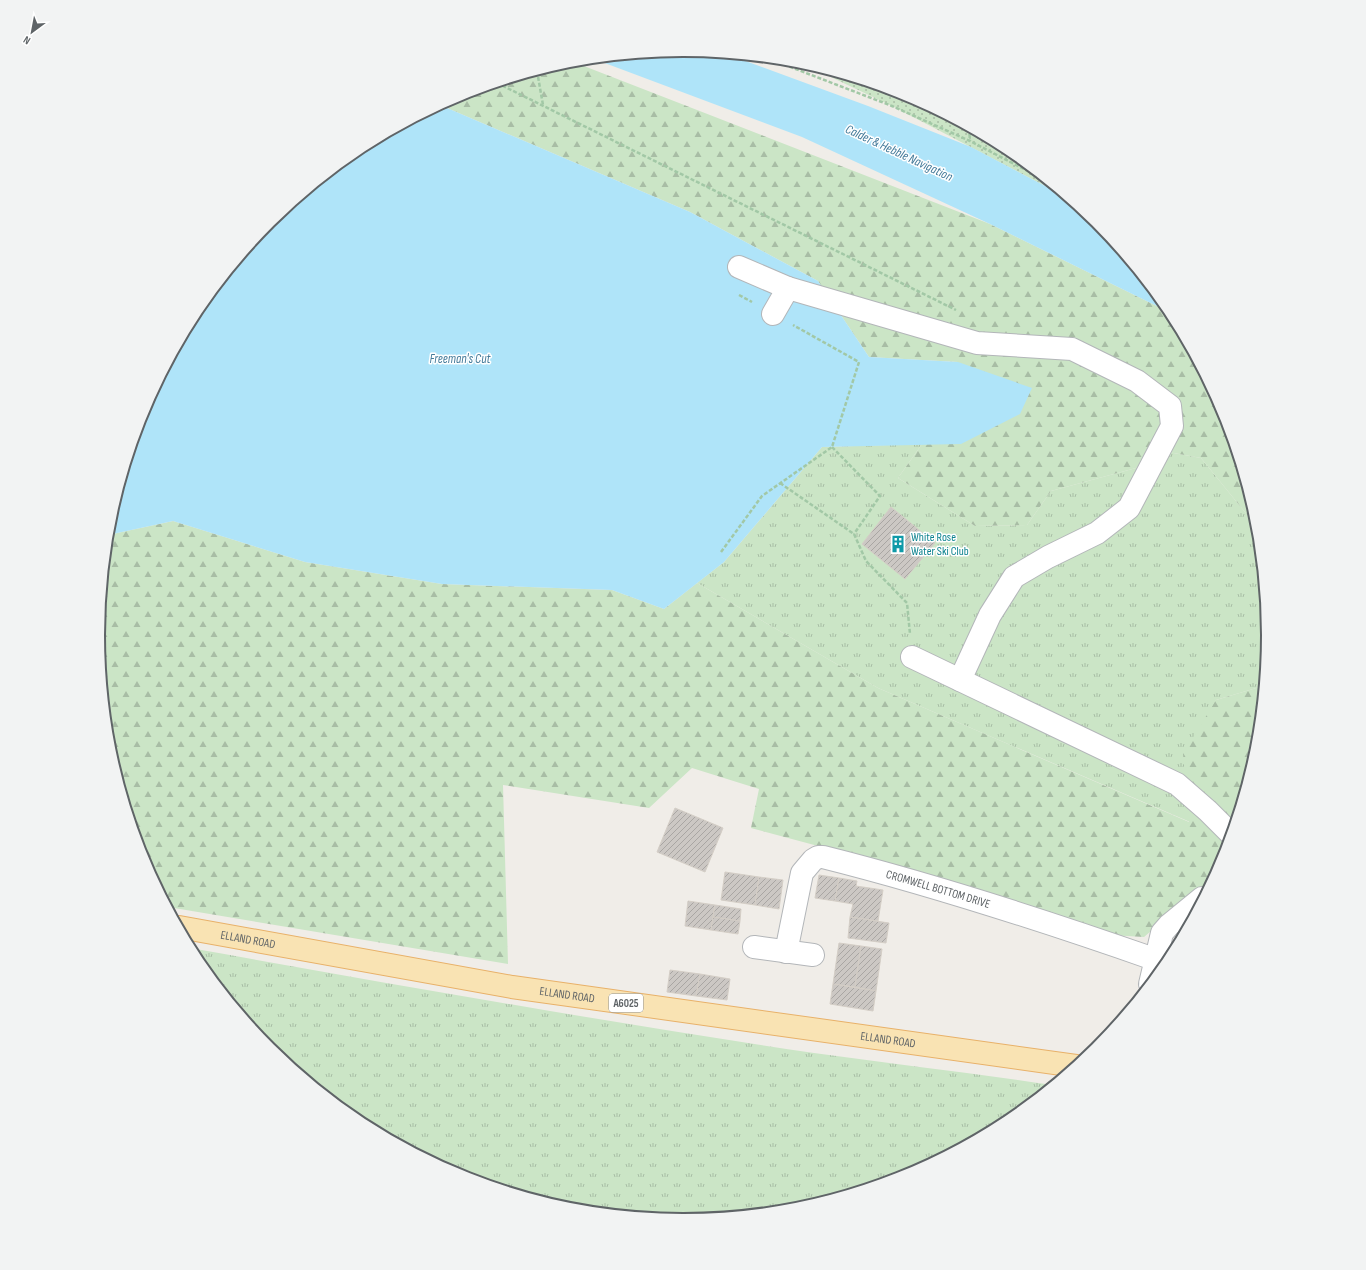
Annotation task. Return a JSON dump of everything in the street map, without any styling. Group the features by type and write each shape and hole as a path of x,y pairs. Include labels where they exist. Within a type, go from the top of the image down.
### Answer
{"main road":[{"name":"ELLAND ROAD","path":"184,928 512,987 1069,1065"}],"street":[{"path":"739,267 788,288 977,343 1072,349 1137,381 1170,406 1172,426 1129,508 1097,533 1048,557 1014,577 990,615 960,680"},
{"path":"773,314 788,288"},
{"path":"912,657 1177,784 1227,830"},
{"name":"CROMWELL BOTTOM DRIVE","path":"786,952 802,873 813,860 818,857 823,857 885,872 1025,914 1154,959"},
{"path":"1152,973 1154,959 1162,933 1194,905"},
{"path":"754,947 813,955"}],"path":[{"path":"791,67 892,106 970,141 1028,171"},
{"path":"538,76 543,105"},
{"path":"503,86 957,310"},
{"path":"969,133 970,141"},
{"path":"721,552 762,496 832,447 859,362 739,295"},
{"path":"832,447 880,496 854,534"},
{"path":"780,483 854,534 866,561 907,602 912,657"}],"green space":[{"path":"584,66 990,224 1159,307 1184,346 1217,414 1230,449 1249,517 1201,458 1157,450 1136,468 1051,491 1027,525 975,526 898,478 922,444 961,444 958,362 869,357 818,281 690,212 447,108 497,88 533,77"},
{"path":"828,76 869,88 904,101 939,117 972,134 1004,154 1051,189 892,106"},
{"path":"922,444 898,478 975,526 1027,525 1051,491 1136,468 1157,450 1201,458 1249,517 1260,597 1260,673 1258,687 1216,700 1190,822 878,688 697,583 724,562 822,447"},
{"path":"173,521 305,562 442,584 612,590 664,609 697,583 878,688 1189,822 1183,754 1216,700 1258,687 1250,748 1230,821 1217,856 1203,887 1144,937 1110,935 971,887 751,828 759,789 692,768 649,808 503,785 508,964 174,908 149,856 136,821 116,748 106,673 105,635 106,597 114,534"},
{"path":"198,949 658,1029 814,1053 1047,1084 1004,1116 972,1136 939,1153 904,1169 833,1193 796,1202 721,1212 645,1212 570,1202 497,1182 462,1169 394,1136 362,1116 331,1094 274,1044 224,987"}],"water":[{"name":"Calder & Hebble Navigation","path":"683,57 744,60 868,106 971,147 1050,189 1064,200 1092,226 1118,254 1142,283 1159,307 990,224 802,137 604,63 645,58"},
{"name":"Freeman's Cut","path":"447,108 690,212 818,281 869,357 958,362 1032,388 1020,414 961,444 822,447 724,562 664,609 612,590 442,584 305,562 173,521 114,534 125,485 149,414 182,346 202,314 224,283 248,254 274,226 302,200 331,176 362,154 394,134"}],"building":[{"name":"White Rose Water Ski Club","path":"891,507 935,543 905,579 862,544"},
{"path":"675,808 723,828 705,872 657,852"},
{"path":"725,872 759,877 755,905 721,900"},
{"path":"819,875 839,878 835,901 815,898"},
{"path":"759,877 783,880 779,909 755,905"},
{"path":"839,878 857,881 856,886 883,890 878,921 850,917 853,904 835,901"},
{"path":"688,901 715,905 711,930 685,926"},
{"path":"715,905 741,909 740,921 713,917"},
{"path":"713,917 740,921 738,934 711,930"},
{"path":"850,917 889,923 886,943 848,938"},
{"path":"839,943 861,946 855,987 833,984"},
{"path":"861,946 882,949 876,991 855,987"},
{"path":"670,970 700,974 696,996 667,992"},
{"path":"700,974 730,979 727,1000 696,996"},
{"path":"833,984 876,991 873,1011 830,1004"}],"place":[{"name":"White Rose Water Ski Club","path":"898,544"}]}
